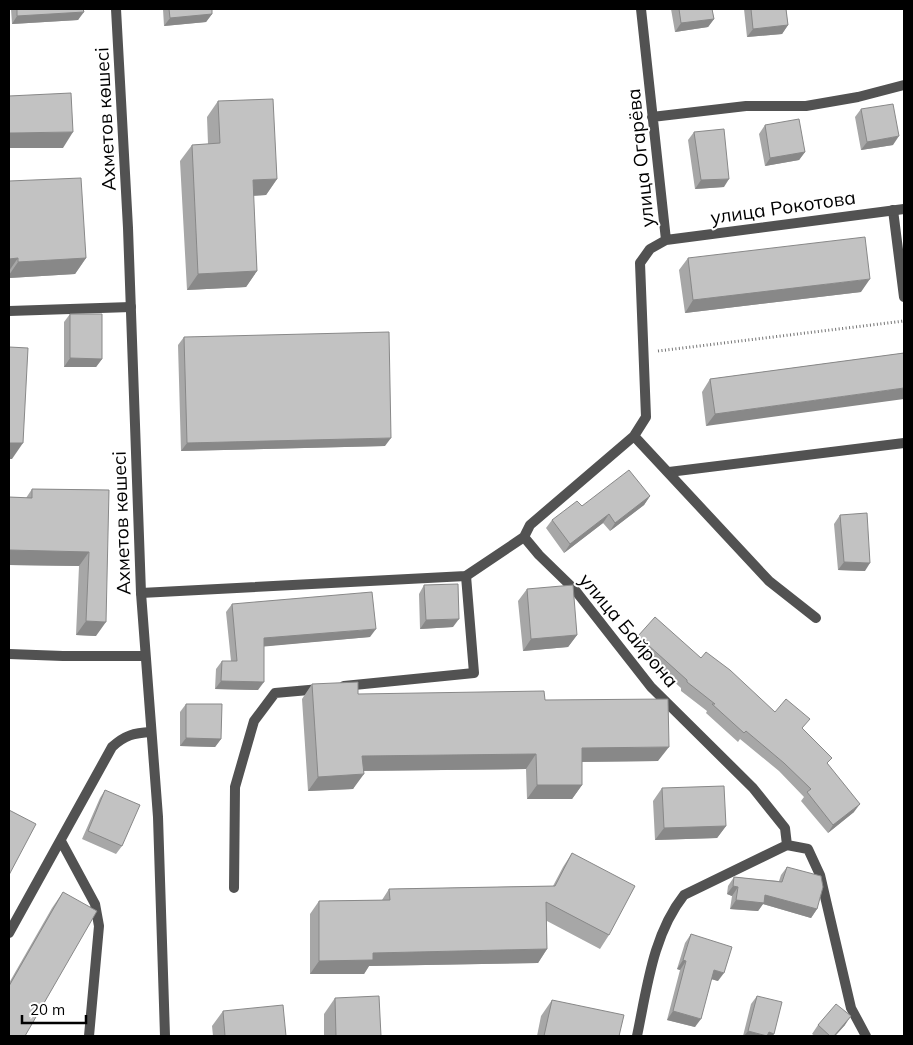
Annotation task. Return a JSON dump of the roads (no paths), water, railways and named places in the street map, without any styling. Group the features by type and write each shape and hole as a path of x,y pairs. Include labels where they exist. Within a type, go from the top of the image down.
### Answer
{"street":[{"name":"Ахметов көшесі","path":"116,9 131,307 144,656 158,817 165,1036"},
{"name":"улица Огарёва","path":"524,537 530,525 634,436 646,417 640,263 650,249 666,240 641,9"},
{"path":"652,117 746,106 806,106 858,97 904,85"},
{"name":"улица Рокотова","path":"666,240 904,208"},
{"path":"893,210 904,297"},
{"path":"9,311 131,307"},
{"path":"634,436 770,581 816,618"},
{"path":"669,472 904,443"},
{"path":"141,593 466,576 524,537"},
{"name":"улица Байрона","path":"524,537 539,555 575,590 651,687 753,788 785,828 787,845"},
{"path":"234,888 235,787 254,721 274,693 474,674 466,576"},
{"path":"9,654 144,656"},
{"path":"9,933 62,841 112,747 121,738 132,733 151,732"},
{"path":"62,841 95,904 99,926 89,1036"},
{"path":"637,1036 654,958 678,902 684,895 787,845 808,849 820,875 850,1008 866,1036"}]}
